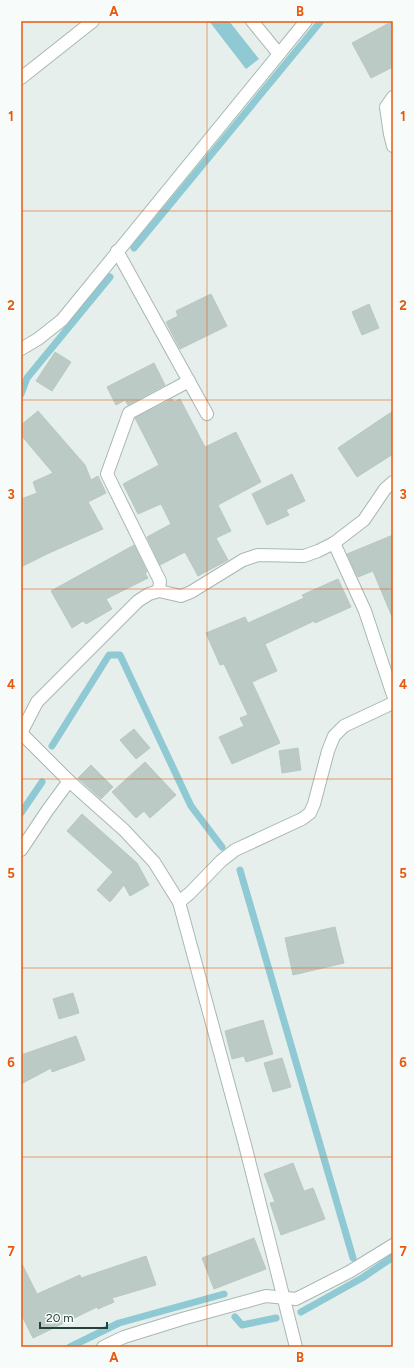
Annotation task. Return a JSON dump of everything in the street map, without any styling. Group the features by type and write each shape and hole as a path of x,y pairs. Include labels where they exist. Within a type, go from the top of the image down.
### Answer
{"street":[{"path":"21,78 93,21"},
{"path":"252,21 279,54"},
{"path":"21,349 38,339 62,320 306,21"},
{"path":"393,97 386,108 393,146"},
{"path":"117,251 207,414"},
{"path":"159,591 160,582 108,474 129,413 189,381"},
{"path":"296,1347 242,1133 179,902 170,885 154,862 124,830 69,782 21,733 37,702 138,601 149,594 159,591 181,596 191,592 243,560 258,555 304,556 318,551 334,543 364,520 385,489 393,482"},
{"path":"334,543 365,611 393,695"},
{"path":"179,902 190,893 221,861 235,850 302,820 310,813 314,804 328,751 334,736 344,726 393,704"},
{"path":"21,850 47,811 69,782"},
{"path":"103,1347 124,1337 266,1296 296,1298 349,1272 393,1245"}],"water":[{"path":"209,21 229,21 259,59 246,69"}],"building":[{"path":"393,21 393,67 371,78 352,43"},
{"path":"211,294 227,326 180,349 166,322 178,316 176,311"},
{"path":"369,304 379,328 362,335 352,312"},
{"path":"55,352 71,362 52,391 36,381"},
{"path":"154,363 165,385 128,405 125,400 116,405 107,387"},
{"path":"172,399 174,402 180,399 205,447 236,432 261,482 218,505 231,531 216,538 228,560 198,576 185,552 160,565 147,537 171,524 161,504 138,514 123,484 159,465 135,418"},
{"path":"38,411 85,465 91,480 98,476 106,493 88,502 103,529 21,567 21,499 37,493 33,482 53,473 21,435 21,425"},
{"path":"393,411 393,454 357,477 338,448"},
{"path":"292,474 305,501 286,510 289,515 267,525 252,494"},
{"path":"393,535 393,619 373,571 358,577 347,554"},
{"path":"134,545 147,572 145,573 148,578 106,599 112,609 86,624 83,621 72,628 51,591"},
{"path":"338,579 351,607 315,623 314,621 265,644 277,671 252,682 280,743 232,764 219,737 244,726 240,718 248,715 224,664 220,665 206,633 245,617 248,623 304,598 302,595"},
{"path":"134,729 150,748 136,759 120,740"},
{"path":"298,748 301,770 282,773 279,751"},
{"path":"145,762 176,795 150,818 144,811 136,818 112,792"},
{"path":"91,765 113,787 101,799 78,778"},
{"path":"82,814 137,863 149,885 130,896 124,885 110,902 97,890 113,872 67,831"},
{"path":"335,927 344,963 293,975 285,938"},
{"path":"73,993 79,1013 59,1019 53,999"},
{"path":"263,1020 273,1054 246,1062 244,1056 232,1059 225,1031"},
{"path":"76,1036 85,1060 52,1072 51,1068 21,1084 21,1055"},
{"path":"282,1058 291,1087 273,1092 264,1063"},
{"path":"293,1163 304,1191 313,1188 325,1219 281,1235 270,1203 275,1202 264,1174"},
{"path":"254,1238 266,1269 214,1289 202,1258"},
{"path":"146,1256 156,1285 112,1298 114,1302 98,1309 97,1307 33,1338 21,1314 21,1262 37,1294 80,1275 81,1278"}],"waterway":[{"path":"134,248 321,21"},
{"path":"21,394 27,378 110,277"},
{"path":"52,746 109,655 120,655 191,806 222,847"},
{"path":"21,813 42,782"},
{"path":"240,870 353,1258"},
{"path":"301,1312 362,1278 393,1257"},
{"path":"70,1347 119,1323 224,1294"},
{"path":"235,1317 242,1325 276,1318"}]}
